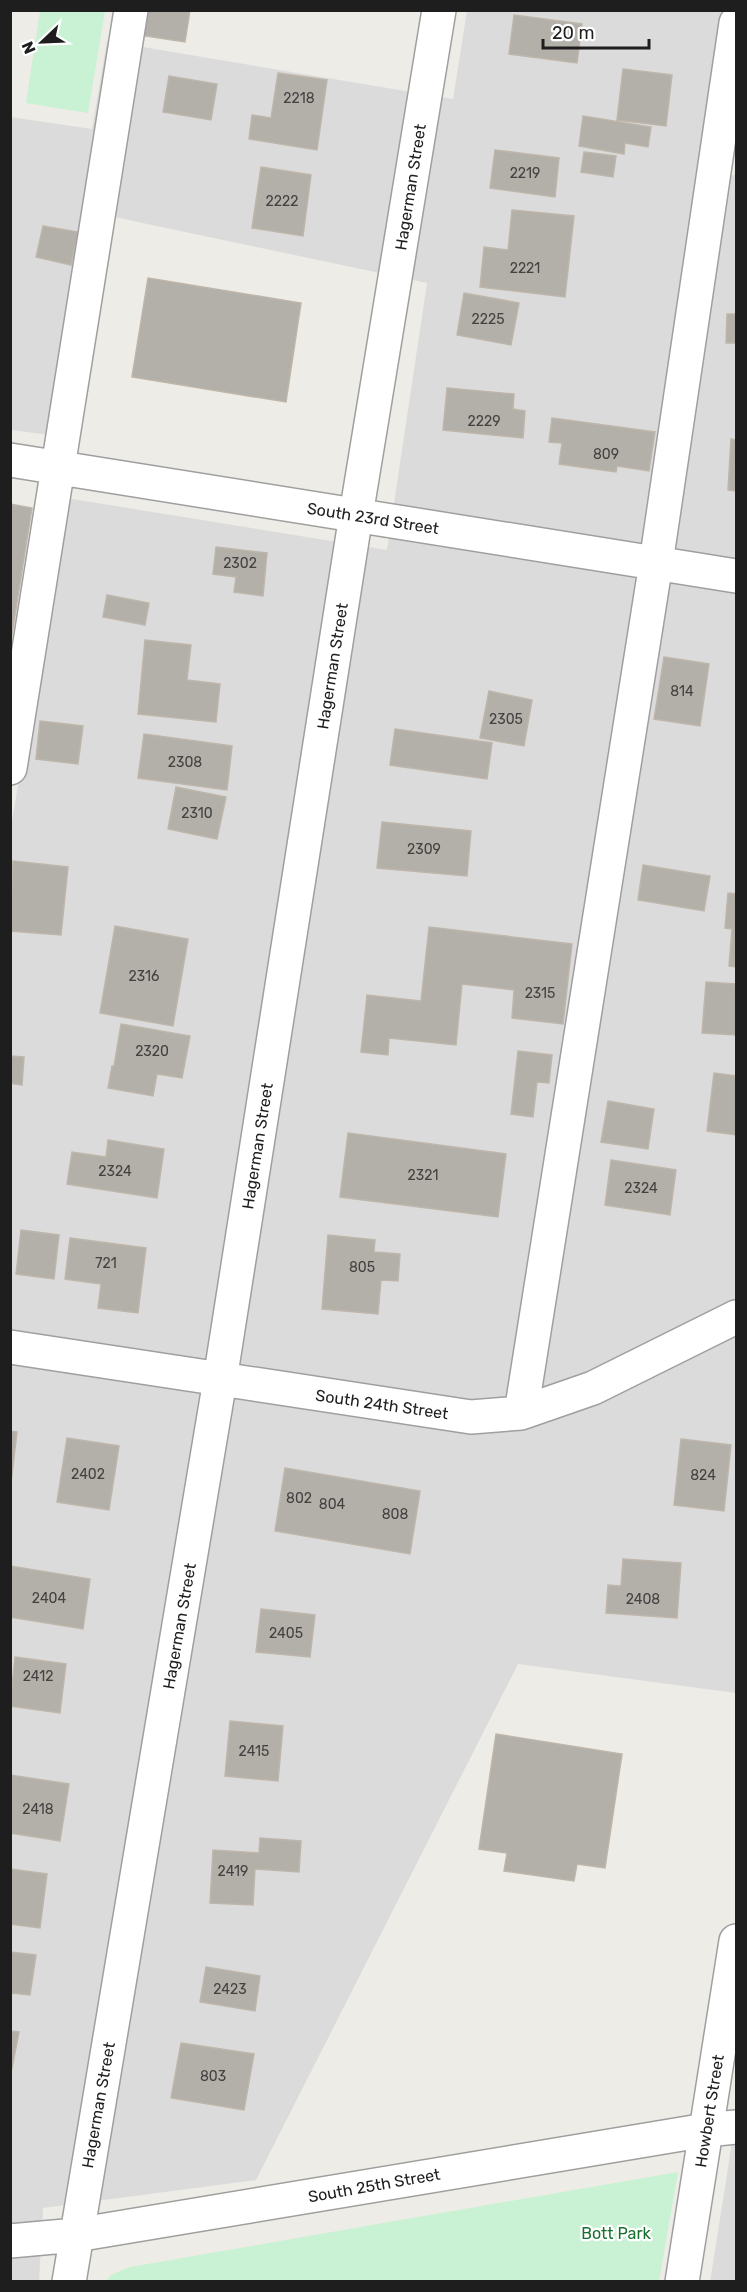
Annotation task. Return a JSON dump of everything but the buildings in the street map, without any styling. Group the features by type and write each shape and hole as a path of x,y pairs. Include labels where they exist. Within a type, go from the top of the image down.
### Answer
{"street":[{"path":"10,768 131,10"},
{"name":"Hagerman Street","path":"69,2282 220,1380 356,515 439,10"},
{"path":"521,1413 656,563 724,189 736,22"},
{"name":"South 23rd Street","path":"10,460 736,576"},
{"name":"South 24th Street","path":"10,1347 471,1417 521,1413 592,1388 736,1317"},
{"name":"Howbert Street","path":"682,2282 721,2128 736,1941"},
{"name":"South 25th Street","path":"10,2241 76,2235 721,2128"}],"shaded area":[{"path":"467,11 727,11 705,176 736,175 736,1693 518,1664 256,2180 43,2208 39,2282 10,2281 10,833 66,498 387,550 427,283 86,211 50,435 11,430 10,117 92,129 107,41 453,99"},
{"path":"736,2115 736,2281 710,2282 728,2168"}],"green space":[{"path":"40,11 105,11 88,113 26,103"},
{"name":"Bott Park","path":"678,2172 659,2281 106,2281 111,2275 130,2267"}]}
